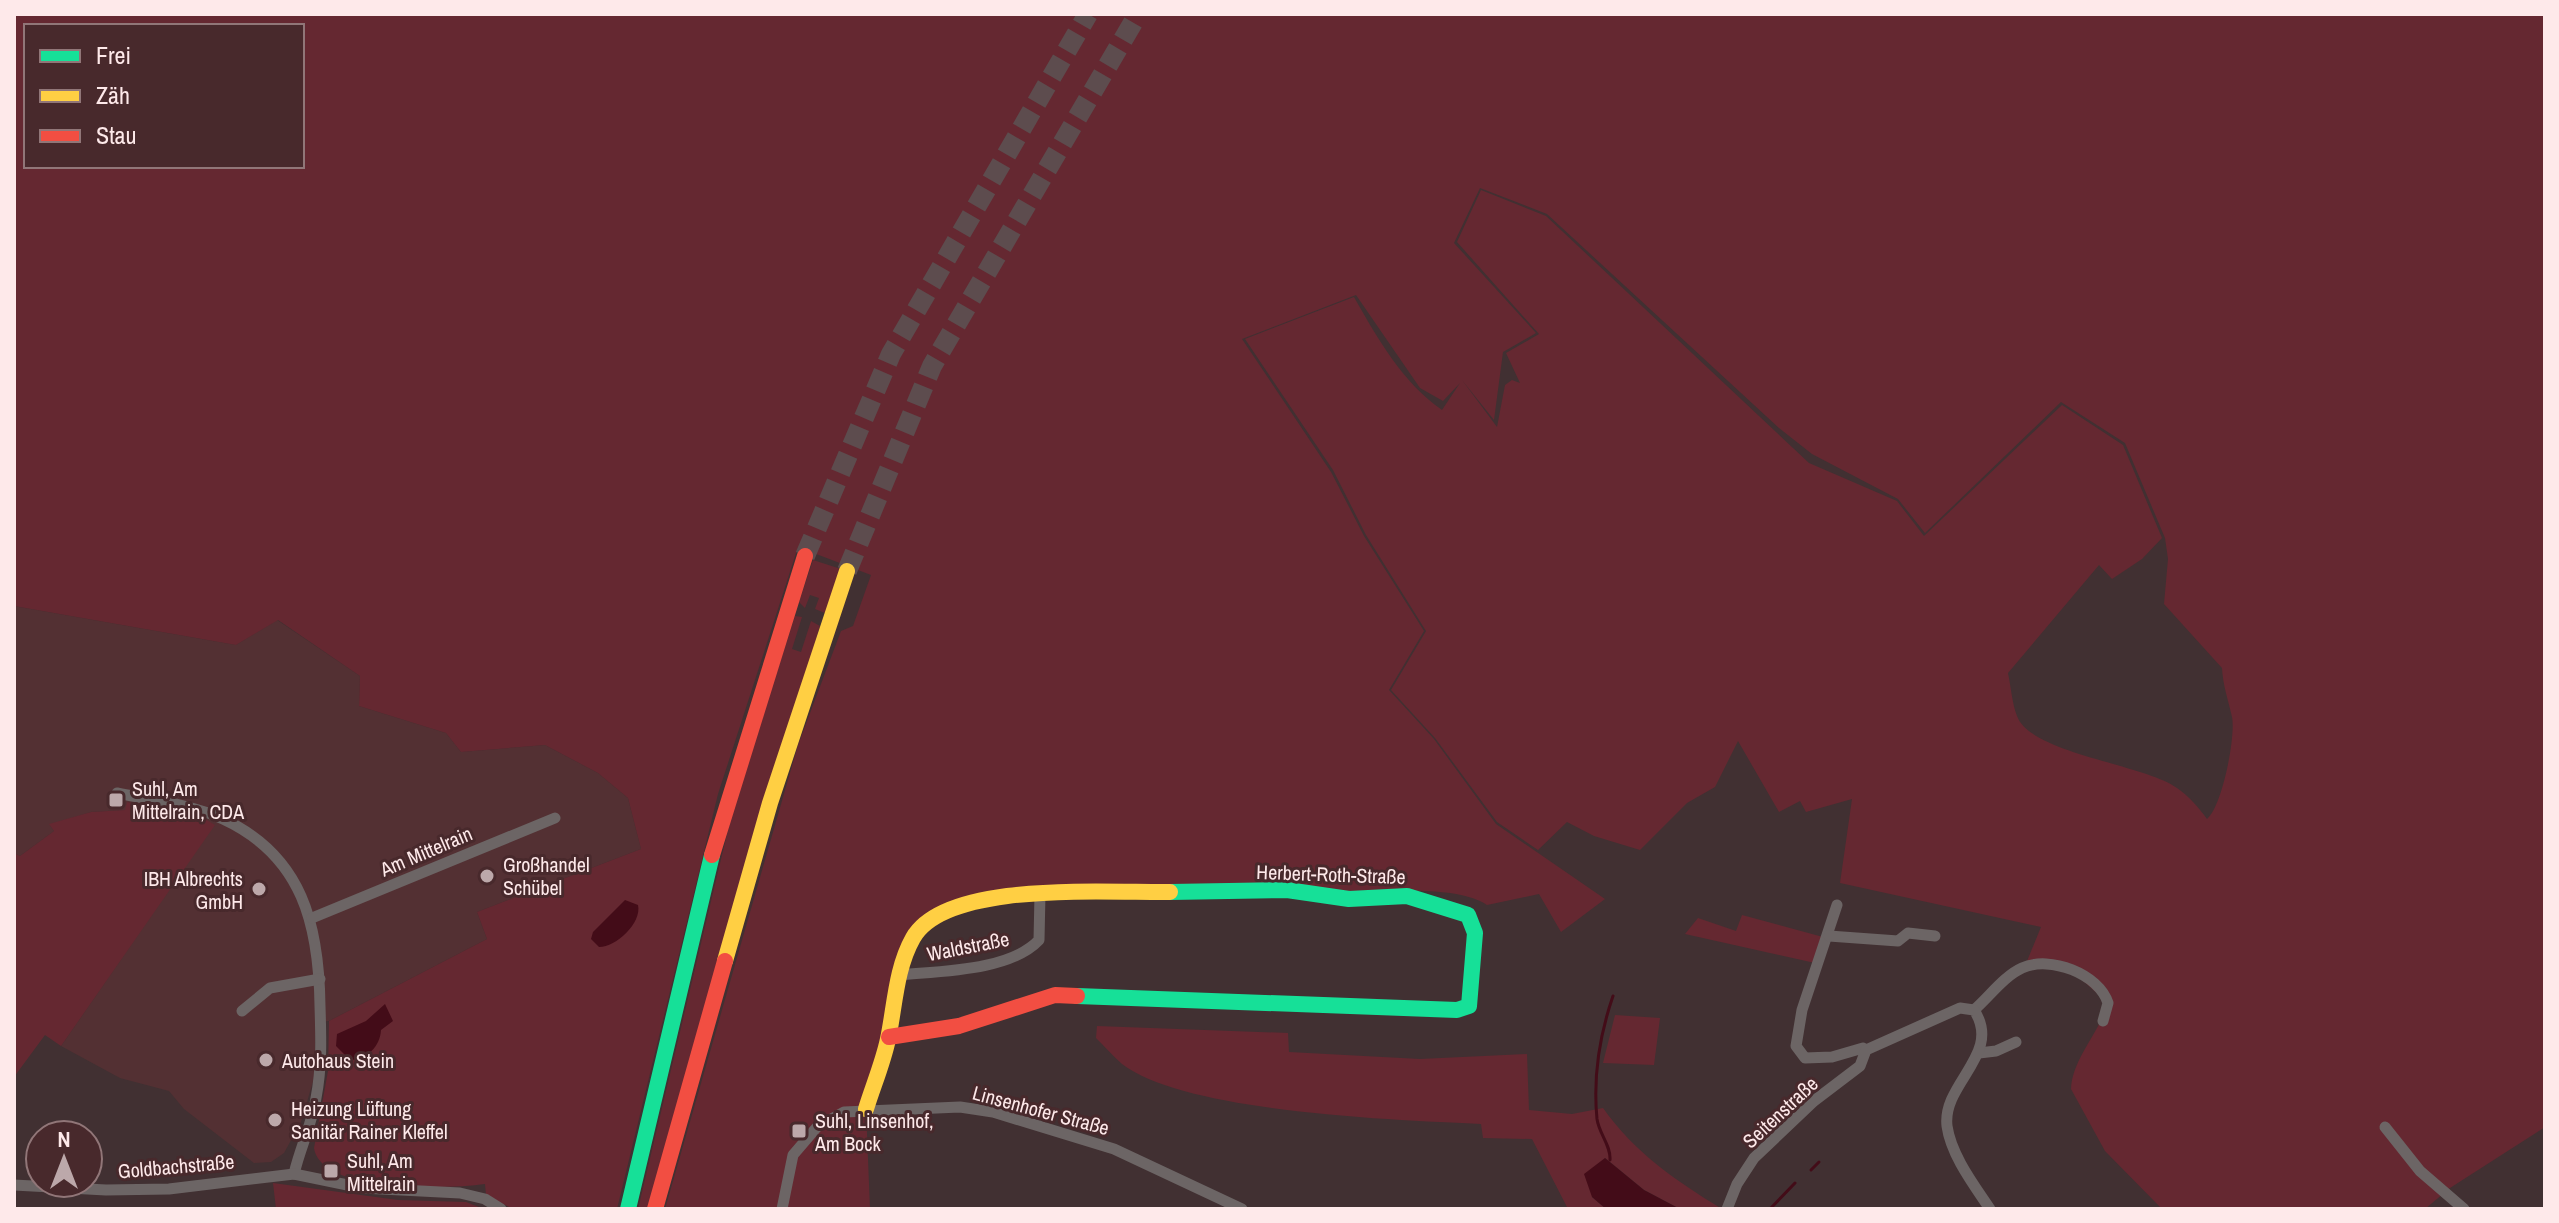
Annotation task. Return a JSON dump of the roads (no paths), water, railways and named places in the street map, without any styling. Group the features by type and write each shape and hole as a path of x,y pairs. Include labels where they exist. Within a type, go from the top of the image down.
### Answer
{"main road":[{"path":"628,1209 705,880 750,724 805,556"},
{"path":"655,1209 774,788 847,571"},
{"name":"Herbert-Roth-Straße","path":"866,1109 889,1037 899,975 919,933 937,913 1001,897 1040,894 1287,890 1349,899 1422,898 1468,915 1473,923 1469,1006 1457,1010 1055,995 959,1026 889,1037"}],"street":[{"path":"117,793 198,809 242,829 281,863 312,918 320,979 321,1058 316,1097 294,1174 362,1188 471,1194 501,1209"},
{"name":"Am Mittelrain","path":"312,918 555,818"},
{"name":"Waldstraße","path":"899,975 965,969 1031,949 1039,940 1040,894"},
{"name":"Seitenstraße","path":"1837,905 1802,1010 1796,1046 1805,1058 1866,1050 1941,1014 1960,1008 1974,1010"},
{"path":"1829,936 1898,941 1908,933 1935,936"},
{"path":"1990,1209 1956,1153 1947,1125 1956,1088 1979,1053 1982,1035 1974,1010 2020,969 2053,966 2089,978 2104,992 2108,1003 2103,1021"},
{"path":"242,1011 270,988 320,979"},
{"path":"1979,1053 1996,1051 2016,1042"},
{"name":"Seitenstraße","path":"1727,1209 1754,1158 1814,1101 1860,1066 1866,1050"},
{"name":"Linsenhofer Straße","path":"782,1209 788,1168 803,1140 844,1112 960,1107 993,1112 1114,1149 1242,1209"},
{"path":"2385,1127 2420,1171 2464,1209"},
{"name":"Goldbachstraße","path":"14,1185 106,1190 169,1189 294,1174"}],"waterway":[{"path":"1610,1160 1597,1119 1596,1088 1601,1041 1613,996"},
{"path":"1811,1170 1819,1162"},
{"path":"1770,1209 1795,1183"}],"tunnel":[{"path":"805,556 891,354 1088,14"},
{"path":"847,571 932,366 1138,14"}],"place":[{"name":"Suhl, Am Mittelrain, CDA","path":"116,800"},
{"name":"Großhandel Schübel","path":"487,876"},
{"name":"IBH Albrechts GmbH","path":"259,889"},
{"name":"Autohaus Stein","path":"266,1060"},
{"name":"Heizung Lüftung Sanitär Rainer Kleffel","path":"275,1120"},
{"name":"Suhl, Linsenhof, Am Bock","path":"799,1131"},
{"name":"Suhl, Am Mittelrain","path":"331,1171"}]}
